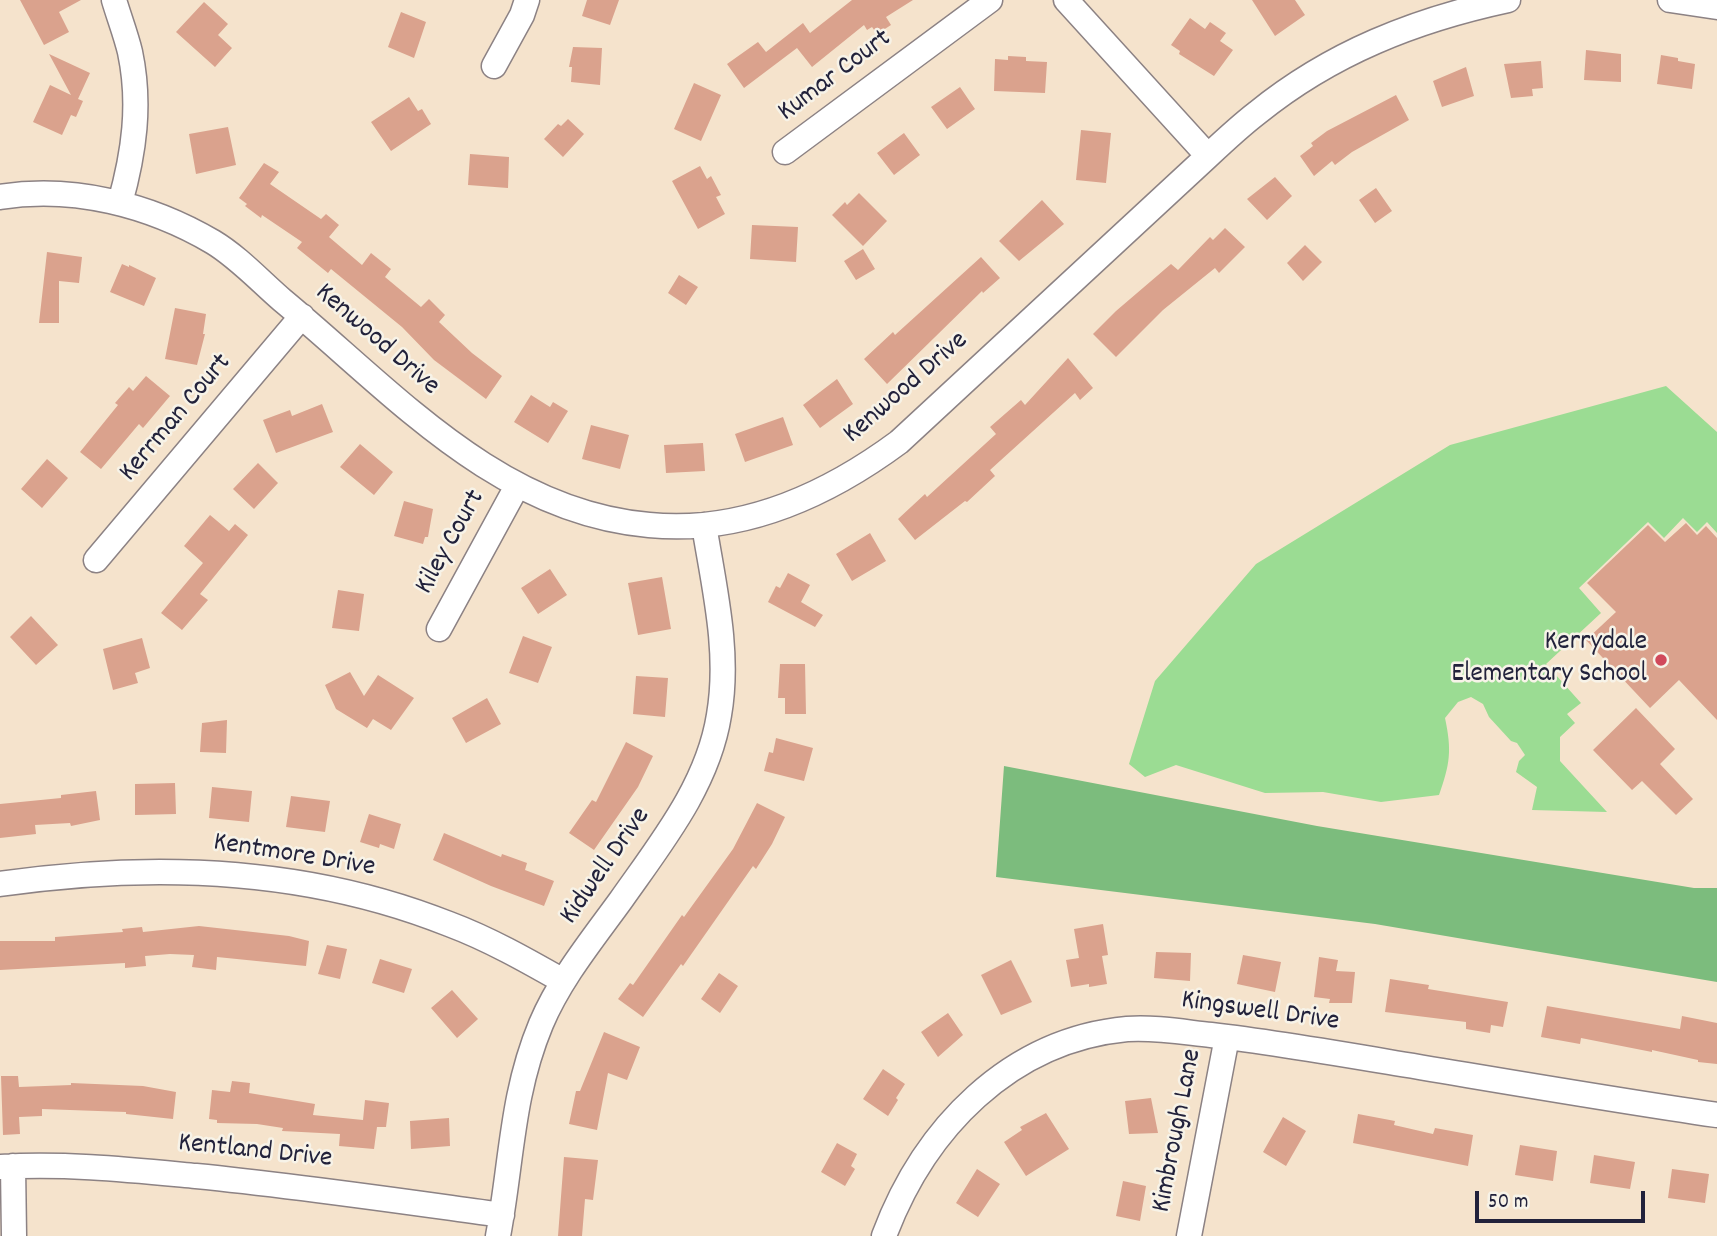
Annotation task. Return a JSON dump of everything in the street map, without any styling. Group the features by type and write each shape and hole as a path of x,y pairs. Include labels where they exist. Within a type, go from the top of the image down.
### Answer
{"street":[{"path":"114,0 130,52 135,90 135,128 130,166 120,203"},
{"path":"494,66 522,15 527,0"},
{"name":"Kumar Court","path":"785,152 990,0"},
{"path":"1066,0 1208,156"},
{"name":"Kenwood Drive","path":"0,197 38,193 71,195 120,203 172,221 215,244 417,416 469,456 517,486 556,504 599,517 633,524 678,528 704,525 740,519 782,507 832,486 870,464 898,442 1257,112 1312,74 1361,47 1409,26 1460,10 1508,0"},
{"path":"1670,0 1717,7"},
{"name":"Kerrman Court","path":"96,560 302,316"},
{"name":"Kiley Court","path":"439,629 517,486"},
{"name":"Kidwell Drive","path":"500,1226 515,1108 541,1022 563,981 675,823 696,783 712,741 719,715 722,669 720,624 704,525"},
{"name":"Kentmore Drive","path":"0,884 121,871 182,871 266,877 329,887 390,903 450,924 508,950 563,981"},
{"name":"Kingswell Drive","path":"884,1236 895,1207 915,1169 939,1134 990,1082 1021,1061 1055,1045 1128,1029 1157,1029 1227,1037 1717,1115"},
{"name":"Kimbrough Lane","path":"1189,1236 1227,1037"},
{"path":"6,1166 14,1236"},
{"name":"Kentland Drive","path":"6,1166 119,1169 250,1181 500,1226"}],"green space":[{"path":"1666,386 1717,432 1717,533 1707,522 1697,532 1683,518 1664,538 1648,522 1579,588 1601,613 1546,664 1581,703 1567,714 1575,723 1560,737 1560,761 1607,812 1532,810 1537,787 1516,772 1519,761 1525,755 1517,743 1511,741 1489,717 1483,704 1471,697 1458,702 1445,718 1449,757 1439,795 1381,802 1323,792 1265,793 1176,765 1145,777 1129,764 1155,681 1256,564 1450,445"},
{"path":"1004,766 1317,826 1694,888 1717,888 1717,982 1375,924 996,877"}],"building":[{"path":"20,0 81,0 59,12 69,32 44,45"},
{"path":"587,0 619,0 610,25 582,16"},
{"path":"852,0 913,0 886,17 891,25 877,34 872,27 867,30 864,25 812,67 797,48 744,88 727,64 758,42 766,52 803,23 810,33"},
{"path":"1252,0 1295,0 1305,15 1275,36"},
{"path":"204,2 228,24 218,35 232,48 215,67 176,32"},
{"path":"401,12 426,22 414,58 388,47"},
{"path":"1190,18 1205,29 1210,22 1226,33 1220,41 1233,50 1214,76 1179,54 1180,51 1171,45"},
{"path":"573,47 602,48 600,85 571,82 572,67 569,67"},
{"path":"1586,50 1621,54 1621,82 1584,80"},
{"path":"49,54 90,73 78,99 83,101 76,117 71,115 62,135 33,122 50,85 71,95"},
{"path":"1661,55 1695,64 1692,89 1657,84"},
{"path":"1008,56 1026,57 1026,61 1047,62 1045,93 994,91 995,59 1008,60"},
{"path":"1541,61 1543,88 1532,89 1533,96 1511,98 1504,64"},
{"path":"1466,67 1474,96 1442,107 1433,81"},
{"path":"694,83 721,95 701,141 674,129"},
{"path":"960,87 975,109 947,129 931,107"},
{"path":"1396,95 1409,120 1352,152 1335,165 1332,161 1314,176 1300,156 1313,146 1311,143 1327,131"},
{"path":"409,97 418,111 422,109 431,124 391,151 371,122"},
{"path":"568,119 584,134 563,157 544,139 558,124 561,126"},
{"path":"228,127 236,165 196,174 189,134"},
{"path":"1081,130 1111,133 1106,183 1076,180"},
{"path":"904,133 920,155 894,175 877,153"},
{"path":"470,154 509,157 508,188 468,185"},
{"path":"264,163 279,172 270,184 321,219 326,214 339,225 329,237 362,265 371,253 391,269 385,277 421,307 429,299 445,315 439,322 502,376 486,399 434,360 402,327 331,269 328,273 297,248 302,242 245,206 247,204 239,198"},
{"path":"700,166 707,179 711,176 721,195 716,197 725,214 698,229 672,181"},
{"path":"1275,177 1292,196 1267,220 1247,199"},
{"path":"1376,188 1392,211 1375,223 1359,200"},
{"path":"859,193 887,221 863,246 832,215"},
{"path":"1042,200 1064,224 1019,261 999,241"},
{"path":"752,225 798,227 796,262 750,259"},
{"path":"1225,228 1245,247 1219,273 1215,268 1163,310 1116,357 1093,334 1171,264 1178,270 1210,237 1213,240"},
{"path":"1305,245 1322,262 1303,281 1287,263"},
{"path":"863,249 875,269 856,280 844,261"},
{"path":"47,252 82,257 79,283 59,281 59,323 39,323"},
{"path":"981,257 1000,278 983,293 982,291 887,384 864,359 893,332 895,335"},
{"path":"122,264 156,278 144,306 110,292"},
{"path":"679,275 698,287 686,305 668,293"},
{"path":"175,308 206,314 205,334 197,365 165,359"},
{"path":"1068,358 1093,388 1080,400 1075,393 990,470 995,476 967,502 915,540 898,519 925,494 927,497 996,434 990,427 1021,400 1025,405"},
{"path":"146,376 170,396 143,428 139,424 101,469 80,452 118,405 115,403 129,387 133,391"},
{"path":"837,379 853,404 820,428 803,405"},
{"path":"531,395 550,407 553,402 568,411 548,443 514,422"},
{"path":"322,404 333,432 276,453 263,420 290,410 292,416"},
{"path":"783,417 793,445 745,462 735,434"},
{"path":"591,425 629,435 620,469 582,459"},
{"path":"703,443 705,471 666,473 664,445"},
{"path":"360,444 393,472 374,495 340,467"},
{"path":"47,459 68,478 42,508 21,489"},
{"path":"258,463 278,483 254,509 233,489"},
{"path":"404,501 433,509 428,537 425,537 423,544 394,536"},
{"path":"210,515 229,531 235,524 248,535 200,594 208,600 182,630 161,613 203,563 184,546"},
{"name":"Kerrydale Elementary School","path":"1686,523 1697,535 1706,526 1717,538 1717,720 1679,680 1650,708 1586,640 1616,612 1587,583 1648,525 1665,542"},
{"path":"870,533 886,561 852,581 836,554"},
{"path":"550,569 567,595 538,614 521,588"},
{"path":"788,573 810,585 801,602 823,615 815,627 768,602 776,586 780,588"},
{"path":"662,577 671,629 638,635 628,583"},
{"path":"338,590 364,594 359,631 332,628"},
{"path":"31,616 58,645 36,665 10,637"},
{"path":"523,636 552,647 538,683 509,673"},
{"path":"142,638 150,668 135,673 138,683 113,690 103,649"},
{"path":"780,664 805,664 806,714 785,714 785,698 778,698"},
{"path":"350,672 364,696 378,675 414,698 391,730 373,719 367,728 336,709 325,685"},
{"path":"636,676 668,678 665,717 633,714"},
{"path":"487,698 501,724 466,743 452,718"},
{"path":"1636,708 1675,749 1660,764 1693,799 1676,815 1642,781 1632,790 1593,750"},
{"path":"227,720 226,753 200,752 202,723"},
{"path":"776,738 813,748 804,781 764,771 769,752 773,753"},
{"path":"626,742 653,756 638,787 594,850 569,833 592,800 596,802"},
{"path":"175,783 176,814 135,815 135,784"},
{"path":"212,787 252,791 249,822 209,818"},
{"path":"96,791 100,820 71,826 70,823 35,825 36,834 0,838 0,804 61,798 61,795"},
{"path":"291,796 330,801 325,832 286,827"},
{"path":"757,803 785,817 772,844 756,869 753,866 683,966 681,964 643,1017 618,999 630,983 633,985 733,849"},
{"path":"369,814 401,824 394,849 360,842"},
{"path":"444,833 501,857 502,854 527,863 525,870 554,881 544,906 433,860"},
{"path":"1103,924 1108,955 1102,956 1107,984 1071,987 1066,960 1079,958 1074,929"},
{"path":"199,926 289,936 309,941 306,966 217,957 216,970 192,967 194,955 170,954 145,956 146,966 125,968 125,963 0,970 0,941 55,941 55,937 123,932 122,929 142,927 143,932"},
{"path":"327,945 347,949 340,979 318,974"},
{"path":"1156,952 1191,953 1190,981 1154,978"},
{"path":"1243,955 1281,962 1275,992 1237,984"},
{"path":"1319,957 1338,960 1336,971 1355,972 1352,1003 1329,1003 1330,999 1314,997"},
{"path":"380,959 412,969 404,993 372,983"},
{"path":"1011,960 1032,1002 1001,1015 981,975"},
{"path":"719,973 738,986 720,1013 701,999"},
{"path":"1390,979 1429,985 1428,989 1508,1002 1503,1027 1491,1025 1490,1033 1466,1029 1466,1022 1385,1012"},
{"path":"452,990 478,1019 457,1038 431,1008"},
{"path":"1547,1006 1680,1029 1682,1016 1717,1023 1717,1064 1581,1038 1580,1044 1541,1037"},
{"path":"948,1013 963,1035 938,1057 921,1032"},
{"path":"604,1032 640,1047 627,1080 608,1073 597,1130 569,1124 576,1091 580,1091"},
{"path":"883,1069 905,1084 888,1116 863,1099"},
{"path":"1,1076 18,1076 19,1087 71,1083 143,1086 176,1092 173,1119 126,1112 42,1109 42,1116 19,1117 20,1134 3,1135"},
{"path":"232,1081 250,1083 249,1093 315,1104 313,1115 363,1120 365,1100 389,1103 386,1127 377,1127 374,1149 339,1146 340,1134 282,1131 283,1128 257,1124 217,1123 217,1120 209,1119 212,1090 230,1092"},
{"path":"1151,1098 1158,1133 1129,1134 1125,1101"},
{"path":"1046,1113 1069,1149 1026,1176 1004,1142 1022,1130 1020,1127"},
{"path":"1358,1114 1395,1121 1394,1125 1433,1134 1435,1128 1473,1135 1468,1166 1353,1143"},
{"path":"1283,1117 1306,1131 1286,1166 1263,1152"},
{"path":"449,1118 450,1146 411,1149 410,1121"},
{"path":"837,1143 857,1154 851,1166 855,1169 845,1186 821,1172"},
{"path":"1520,1145 1557,1151 1553,1181 1515,1175"},
{"path":"1594,1155 1635,1162 1630,1189 1590,1183"},
{"path":"564,1157 598,1160 593,1200 585,1199 582,1236 558,1236"},
{"path":"977,1169 1000,1184 978,1217 956,1203"},
{"path":"1672,1169 1709,1174 1705,1203 1668,1198"},
{"path":"1123,1181 1146,1186 1140,1221 1116,1216"}],"place":[{"name":"Kerrydale Elementary School","path":"1661,660"}]}
